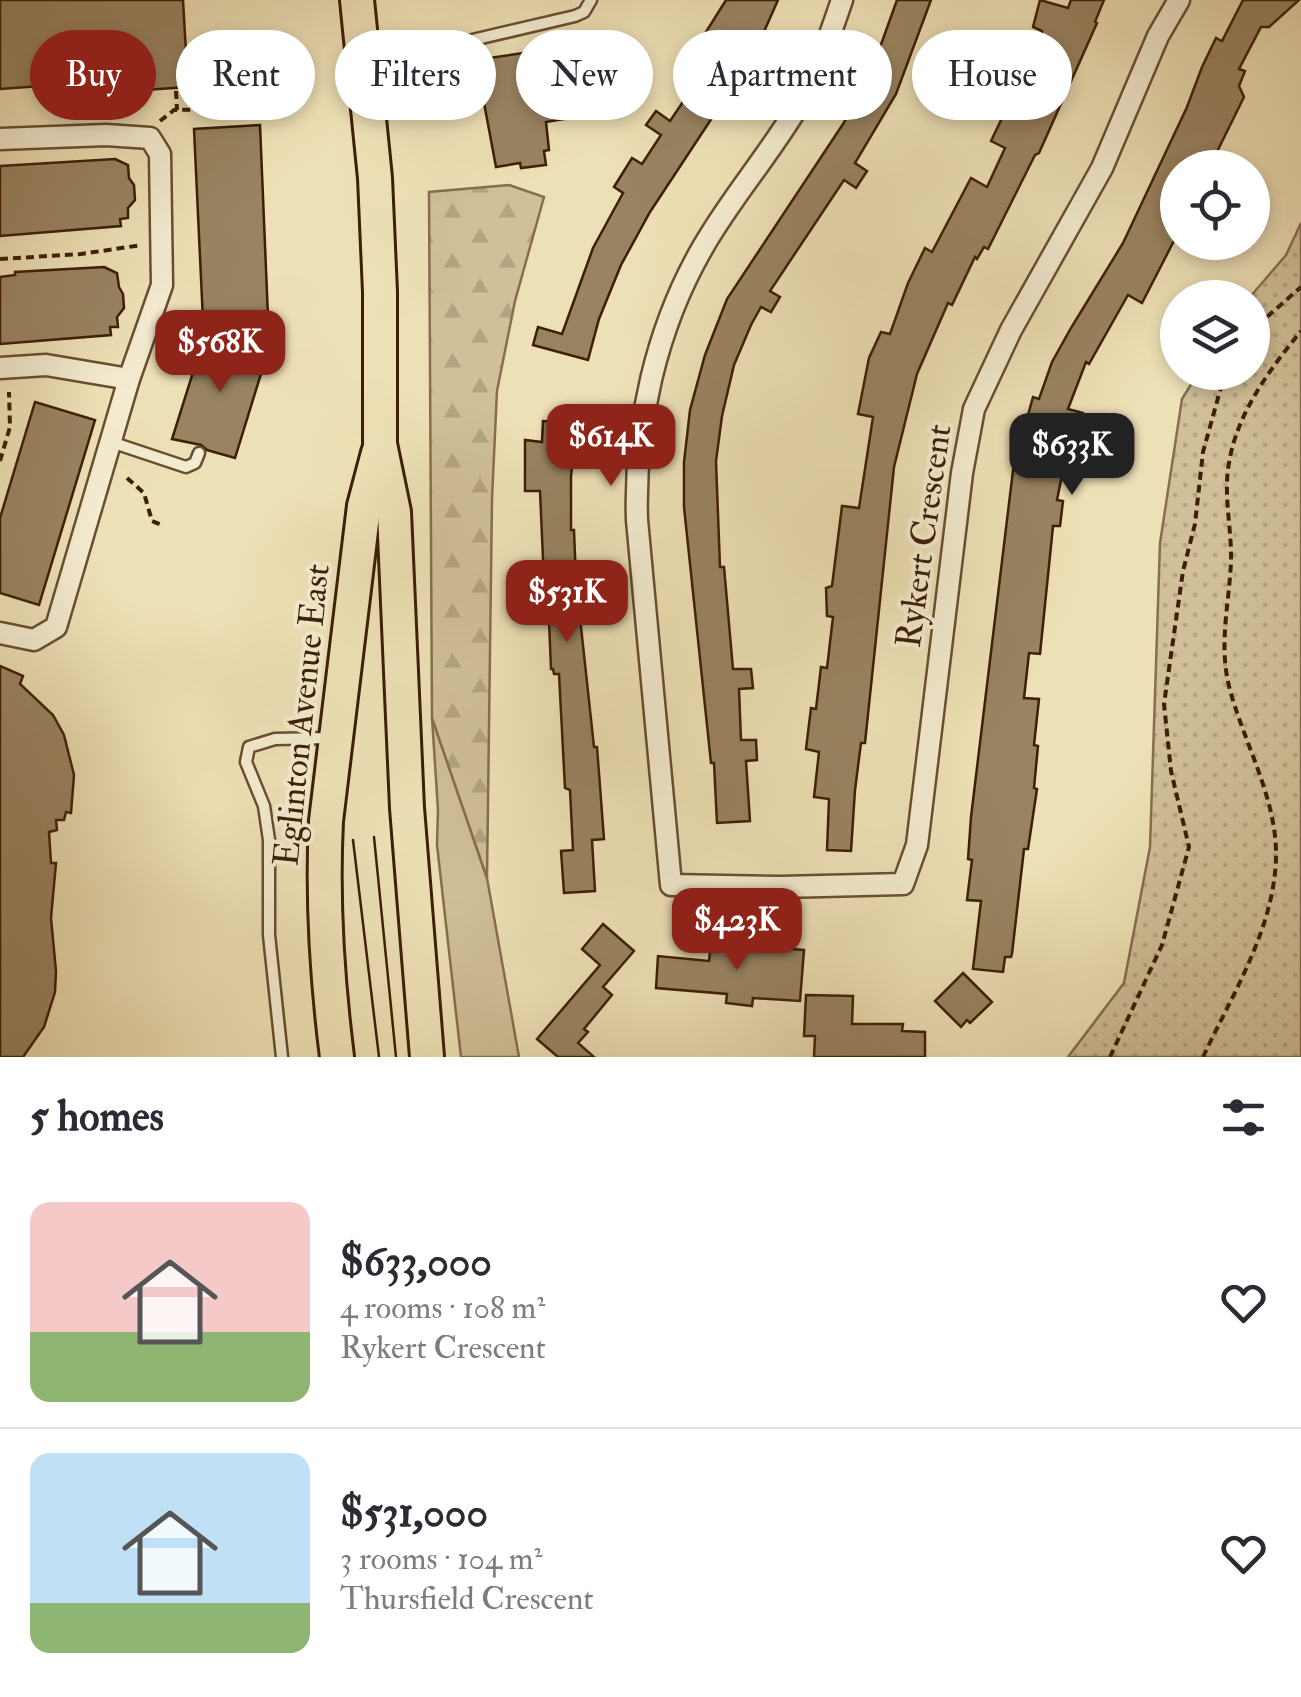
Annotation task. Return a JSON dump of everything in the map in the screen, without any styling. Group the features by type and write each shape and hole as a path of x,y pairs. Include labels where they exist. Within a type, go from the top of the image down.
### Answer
{"main road":[{"name":"Eglinton Avenue East","path":"357,0 360,30"},
{"name":"Eglinton Avenue East","path":"368,120 377,235 380,444 394,512 409,847 427,1057"},
{"name":"Eglinton Avenue East","path":"337,1057 329,992 323,873 364,506 380,444"}],"street":[{"name":"Rykert Crescent","path":"842,0 800,104 703,247 663,328 635,471 636,520 670,885 781,888 903,884 917,845 962,473 974,409 1010,330 1102,168 1158,36 1179,0"},
{"path":"0,139 106,135 150,138 160,154 162,285 56,627 34,640 0,633"},
{"path":"0,368 46,365 130,380"}],"lane":[{"path":"496,35 576,16 584,12 591,0"},
{"path":"111,442 186,467 195,464 199,453"},
{"path":"282,1057 269,935 269,840 264,806 246,762 249,747 261,742 336,738"}],"path":[{"path":"160,154 160,120 176,111"},
{"path":"0,259 82,254 142,245"},
{"path":"1270,314 1301,288"},
{"path":"1203,1057 1251,954 1272,897 1276,848 1264,793 1229,688 1222,641 1231,562 1228,464 1252,401 1271,368 1301,330"},
{"path":"1110,1057 1162,944 1188,846 1170,771 1164,704 1183,571 1195,524 1203,452 1220,390"},
{"path":"0,461 10,427 8,392"},
{"path":"127,478 144,493 152,520 164,526"}],"green space":[{"path":"509,185 544,197 515,301 497,391 487,878 432,718 429,192"},
{"path":"1301,223 1301,1057 1068,1057 1124,983 1150,847 1160,543 1182,399 1188,390 1270,390 1270,280 1265,280 1286,255"},
{"path":"432,718 487,878 519,1057 461,1057 437,845"}],"building":[{"path":"0,0 183,0 185,30 176,30 176,88 156,89 156,30 30,30 30,87 0,89"},
{"path":"726,0 778,0 765,30 707,30"},
{"path":"897,0 931,0 920,30 912,30 912,51 892,101 892,30 886,30"},
{"path":"1040,0 1068,8 1071,0 1104,0 1072,79 1072,30 1033,27"},
{"path":"1243,0 1299,0 1269,27 1261,27 1239,69 1245,71 1239,86 1244,97 1218,150 1167,150 1216,38 1222,41"},
{"path":"516,54 516,120 558,120 546,122 546,165 521,168 520,163 496,167 487,120 496,120 496,57"},
{"path":"656,111 670,121 673,117 673,120 711,120 650,212 621,265 599,319 588,360 533,345 538,327 562,334 593,248 623,193 614,187 632,158 642,164 661,135 646,125"},
{"path":"845,120 881,120 855,163 867,171 856,188 844,180 770,291 780,297 771,312 761,307 751,325 734,365 722,416 716,461 720,567 724,567 733,669 751,669 753,688 739,689 741,740 756,740 757,760 746,761 750,821 717,823 714,763 684,507 690,410 705,355 727,299"},
{"path":"1001,120 1054,120 988,249 984,247 975,257 952,305 948,303 917,374 894,467 851,851 827,850 829,799 814,797 819,752 806,749 821,667 827,668 833,617 827,616 826,588 832,586 842,506 859,508 873,417 858,414 869,358 881,332 890,334 925,248 932,252 971,178 987,187 1005,148 991,141"},
{"path":"260,125 268,317 203,321 194,129"},
{"path":"115,159 128,165 134,185 135,200 128,208 128,218 120,219 121,226 0,236 0,166"},
{"path":"1160,164 1160,260 1164,260 1142,303 1128,295 1089,364 1086,362 1068,409 1083,413 1086,420 1073,453 1067,451 1057,500 1063,501 1060,526 1053,526 1040,654 1029,653 1024,698 1039,699 1034,745 1038,746 1034,788 1037,789 1028,849 1024,849 1012,954 1005,957 1003,972 973,969 981,901 967,900 972,860 968,859 971,817 1015,454 1033,397 1039,399 1052,362 1123,243"},
{"path":"104,267 117,273 123,294 124,308 117,317 118,327 110,327 111,335 0,344 0,277 15,272"},
{"path":"206,331 268,351 235,458 172,439"},
{"path":"35,402 95,420 39,605 0,593 0,518"},
{"path":"543,421 576,424 571,530 604,839 592,840 595,891 564,893 561,851 573,850 570,790 565,788 559,674 551,669 549,621 538,621 536,604 545,604 540,491 525,491 525,440 542,442"},
{"path":"0,666 23,676 20,684 53,715 64,735 74,775 71,813 66,812 64,820 56,820 57,830 49,832 51,863 56,863 51,918 55,992 44,1027 23,1057 0,1057"},
{"path":"603,924 634,951 603,987 612,995 584,1029 588,1032 578,1043 594,1057 558,1057 537,1039 600,965 582,949"},
{"path":"711,943 804,950 800,1001 753,998 752,1006 726,1003 727,994 656,988 658,956 709,961"},
{"path":"963,973 992,1002 961,1027 935,1001"},
{"path":"806,995 853,996 852,1024 903,1024 902,1031 925,1032 925,1057 814,1057 815,1036 804,1036"}],"tram line":[{"path":"374,837 396,1057"},
{"path":"353,840 379,1057"}]}
